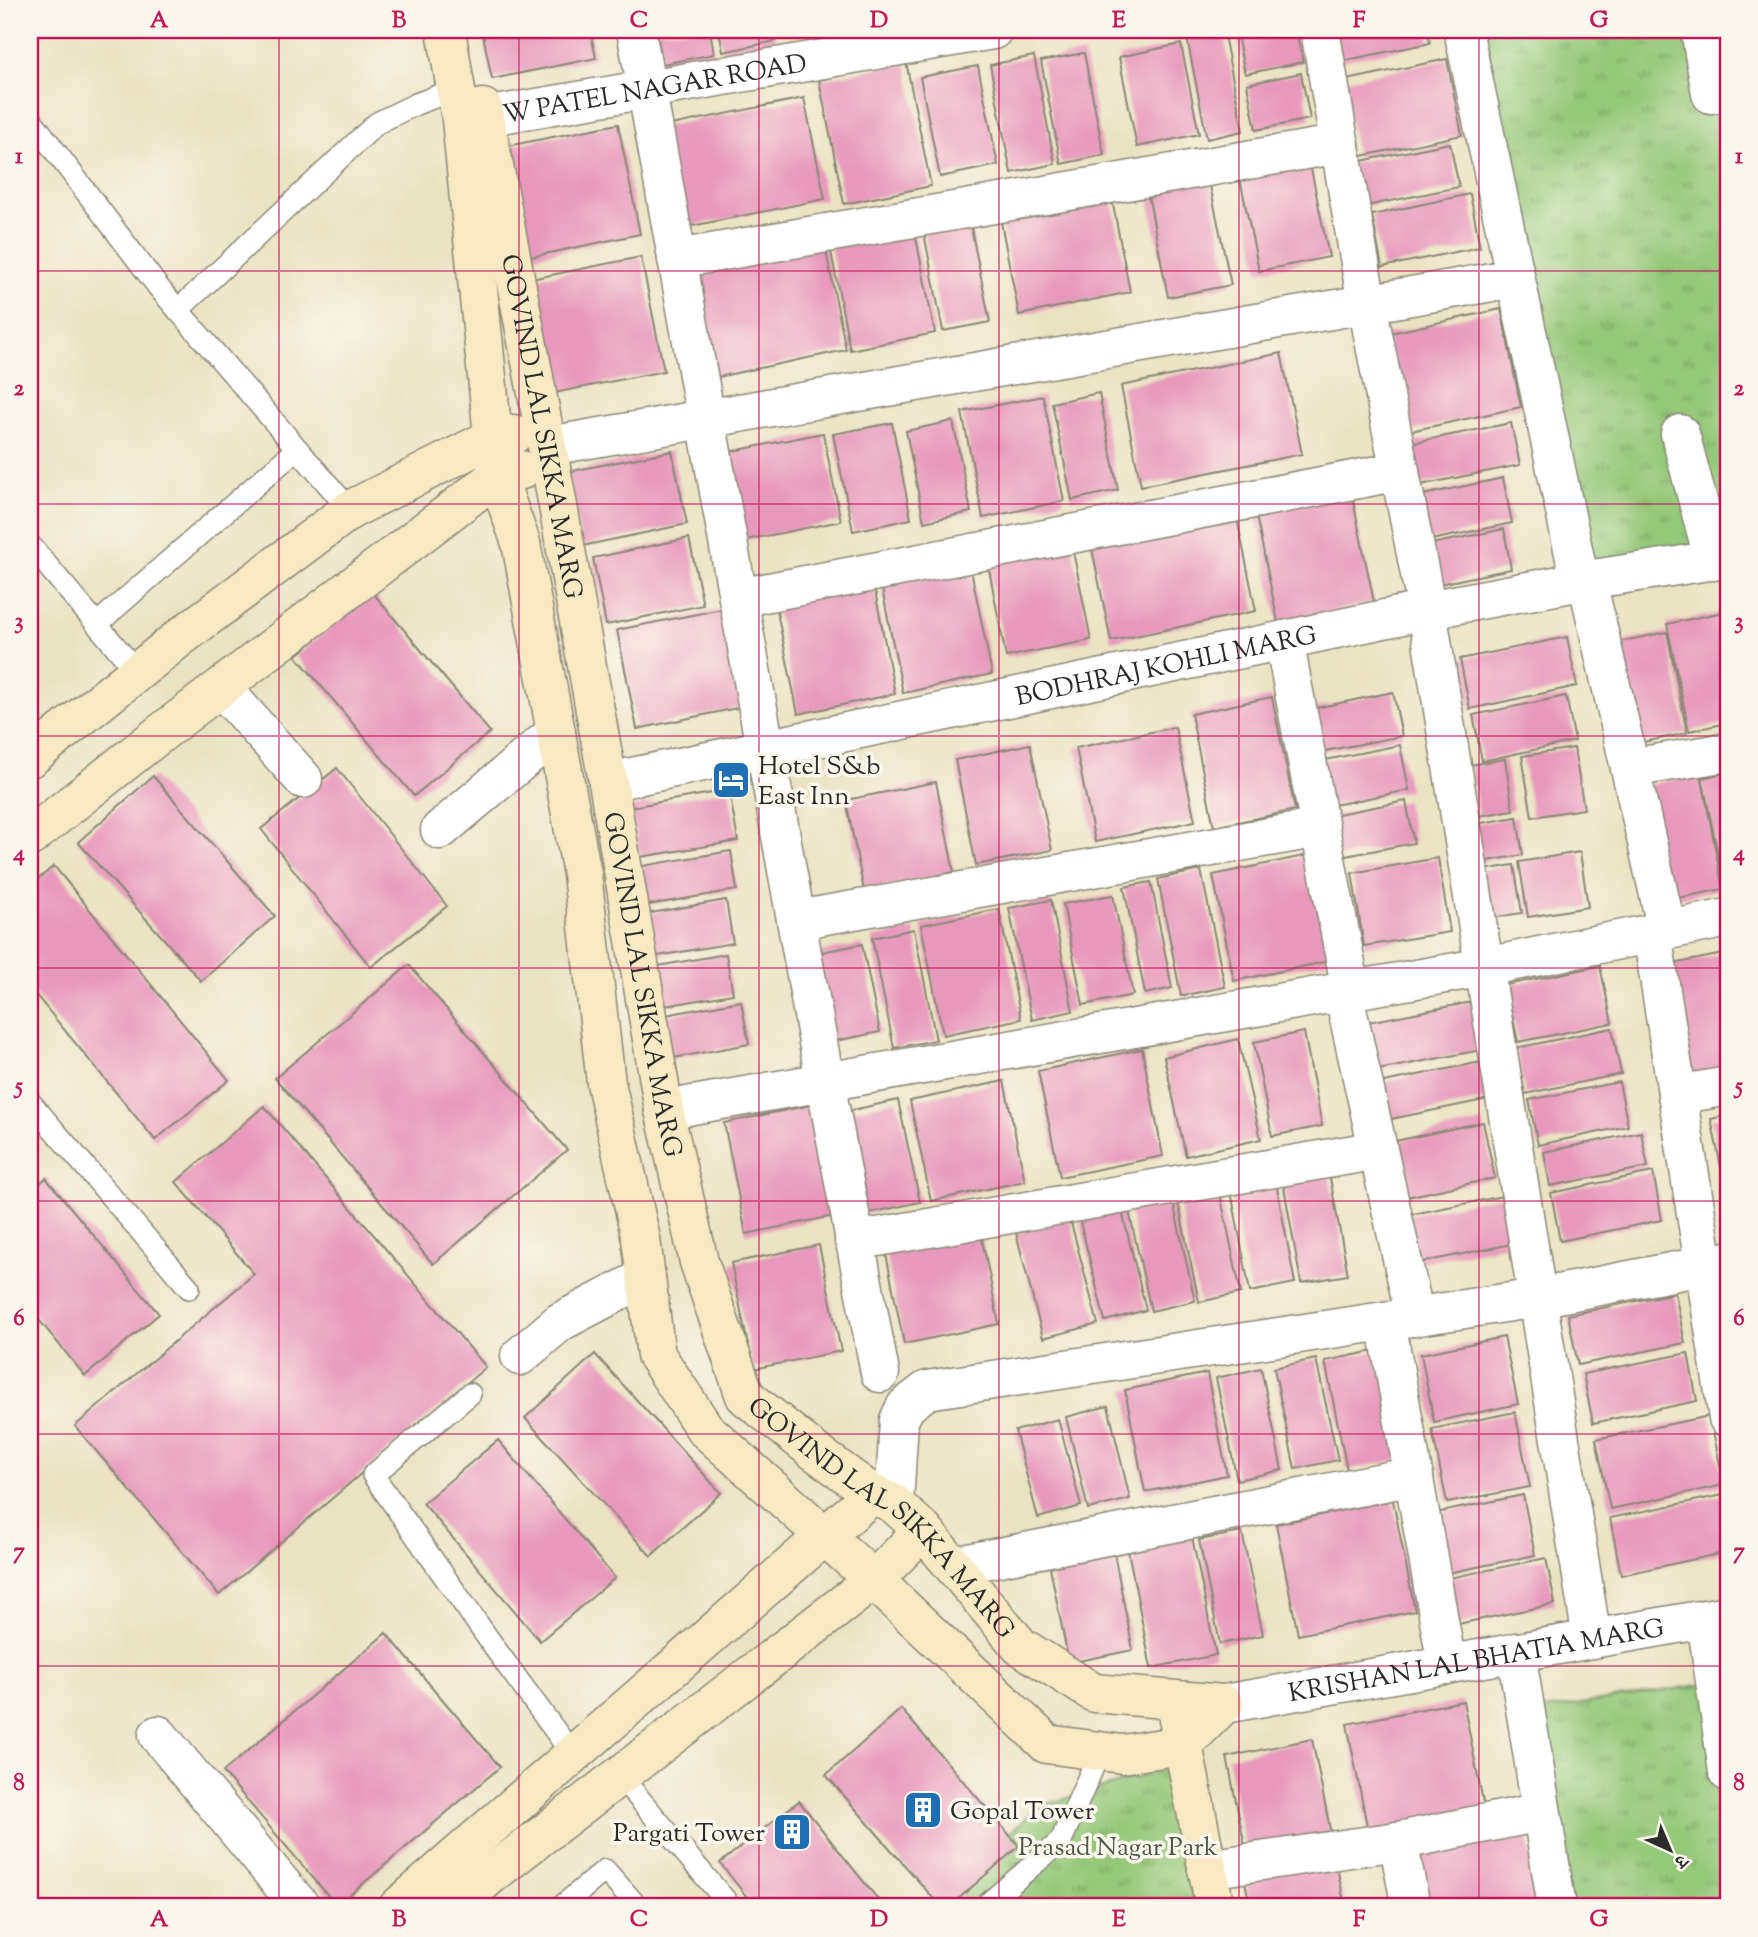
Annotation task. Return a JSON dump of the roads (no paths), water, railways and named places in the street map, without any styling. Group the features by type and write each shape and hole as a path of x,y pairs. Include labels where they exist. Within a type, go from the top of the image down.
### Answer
{"street":[{"name":"GOVIND LAL SIKKA MARG","path":"446,30 461,120 497,476 521,543 582,874 606,1083 641,1239 656,1354 705,1429 874,1580 1047,1744 1122,1754 1183,1745"},
{"name":"GOVIND LAL SIKKA MARG","path":"472,30 484,117 553,444 664,1110 699,1262 745,1396 814,1451 923,1530 1020,1646 1094,1693 1224,1704"},
{"path":"636,30 880,1373"},
{"name":"W PATEL NAGAR ROAD","path":"484,117 993,30"},
{"path":"1320,30 1367,304 1427,610 1592,1639"},
{"path":"1463,30 1515,278 1630,768 1660,932 1677,1095 1716,1264 1728,1418"},
{"path":"1700,30 1710,94 1728,91"},
{"path":"677,259 1340,144"},
{"path":"30,758 137,672 350,510 492,438 553,444 1515,278"},
{"path":"1680,434 1721,559"},
{"path":"30,838 150,742 497,476 553,444"},
{"path":"738,598 1400,471"},
{"name":"BODHRAJ KOHLI MARG","path":"608,782 1427,610 1721,559"},
{"path":"1284,640 1378,1150 1401,1319 1414,1476 1447,1665"},
{"path":"222,688 303,779"},
{"path":"440,830 556,732"},
{"path":"1630,768 1728,752"},
{"path":"797,920 1320,828"},
{"path":"664,1110 1485,967 1728,918"},
{"path":"1677,1095 1728,1086"},
{"path":"854,1241 1378,1150"},
{"path":"398,1907 824,1537 883,1499 899,1420 906,1406 927,1390 1538,1298 1716,1264"},
{"path":"520,1356 560,1322 646,1277"},
{"path":"953,1566 1414,1476"},
{"path":"454,1907 492,1874 874,1580 923,1530"},
{"path":"1717,1617 1728,1772"},
{"name":"KRISHAN LAL BHATIA MARG","path":"1224,1704 1717,1617"},
{"path":"1516,1652 1557,1907"},
{"path":"1174,1700 1215,1907"},
{"path":"1183,1745 1224,1704"},
{"path":"158,1735 301,1907"},
{"path":"1207,1869 1398,1840 1541,1812"},
{"path":"1398,1840 1411,1907"}],"lane":[{"path":"178,310 377,123 456,89"},
{"path":"30,118 159,288 350,510"},
{"path":"97,624 297,449"},
{"path":"30,545 137,672"},
{"path":"30,1102 189,1288"},
{"path":"470,1394 373,1475 573,1755"},
{"path":"984,1907 1060,1841 1100,1751"},
{"path":"620,1776 726,1901 719,1907"},
{"path":"561,1907 605,1870 635,1904 631,1907"}],"place":[{"name":"Hotel S&b East Inn","path":"731,780"},
{"name":"Gopal Tower","path":"923,1810"},
{"name":"Pargati Tower","path":"792,1832"}],"park label":[{"name":"Prasad Nagar Park","path":"1118,1846"}]}
